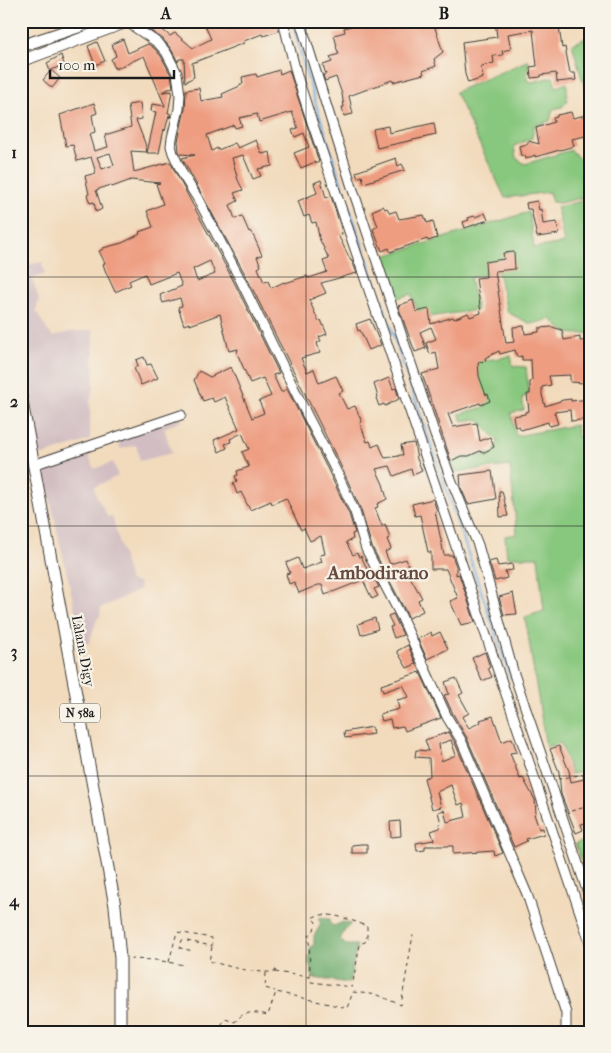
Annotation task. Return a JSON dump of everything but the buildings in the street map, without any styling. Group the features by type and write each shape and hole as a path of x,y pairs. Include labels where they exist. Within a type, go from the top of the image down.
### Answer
{"main road":[{"path":"21,44 34,42 96,21"},
{"path":"21,60 128,22"},
{"name":"Làlana Digy","path":"21,396 115,906 120,958 120,1029"}],"street":[{"path":"283,21 297,76 312,122 590,942"},
{"path":"300,21 351,184 436,435 451,479 478,546 513,671 590,899"},
{"path":"128,22 158,43 166,52 177,73 180,95 171,146 173,153 183,175 198,199 239,277 334,467 355,512 369,556 401,616 447,717 461,740 526,894 566,1013 566,1032"},
{"path":"33,465 181,415"}],"path":[{"path":"550,780 590,773"},
{"path":"560,814 590,806"},
{"path":"266,972 265,988 347,1008 353,992 352,987 360,944 367,941 367,926 338,916 316,914 312,918 316,922 314,930 309,936 310,977 311,982 352,987"},
{"path":"169,962 177,932 212,938 209,961 236,968 310,977"},
{"path":"353,992 377,995 401,1005 413,935"},
{"path":"193,951 180,948 182,940 212,946"},
{"path":"120,958 184,965"},
{"path":"275,972 276,966"},
{"path":"217,1032 225,1019 235,1022 239,1016 249,1012 268,1014 276,992"},
{"path":"120,1029 171,1032"},
{"path":"197,1032 199,1030 205,1032"}],"shaded area":[{"path":"42,262 45,274 32,279 39,299 36,311 53,337 69,332 93,330 94,387 90,401 90,440 40,456 21,332 21,266"},
{"path":"180,417 182,421 164,428 172,453 140,461 136,445 120,449 117,438"},
{"path":"87,451 94,469 113,462 118,476 94,487 97,497 108,517 112,516 130,581 140,583 139,590 101,608 100,616 97,619 89,643 83,645 42,463"}],"green space":[{"path":"590,36 590,106 572,44"},
{"path":"529,60 527,80 531,82 553,77 556,87 567,83 567,102 562,107 553,109 550,121 534,126 532,138 514,146 516,158 525,164 571,150 583,163 590,162 590,196 559,203 552,202 549,192 505,198 455,92"},
{"path":"590,199 590,333 568,333 551,319 531,324 507,312 498,272 470,278 477,310 421,318 411,294 395,299 381,257 529,212 534,248 564,243 557,207"},
{"path":"511,356 513,366 526,367 529,396 522,397 524,410 511,413 516,436 576,425 578,437 590,435 590,770 571,774 561,743 546,747 525,617 544,611 538,557 507,557 505,536 517,534 510,466 454,472 452,464 458,458 494,453 498,441 478,419 463,421 459,414 485,407 476,362"},
{"path":"590,825 590,884 575,844 589,839 588,826"},
{"path":"318,918 330,919 329,923 334,926 343,922 351,924 344,931 340,940 346,945 357,945 349,983 313,978 309,962 310,948 314,944 314,936 321,924"}],"waterway":[{"path":"292,21 306,73 344,192 511,678"}],"district":[{"name":"Ambodirano","path":"378,573"}]}
